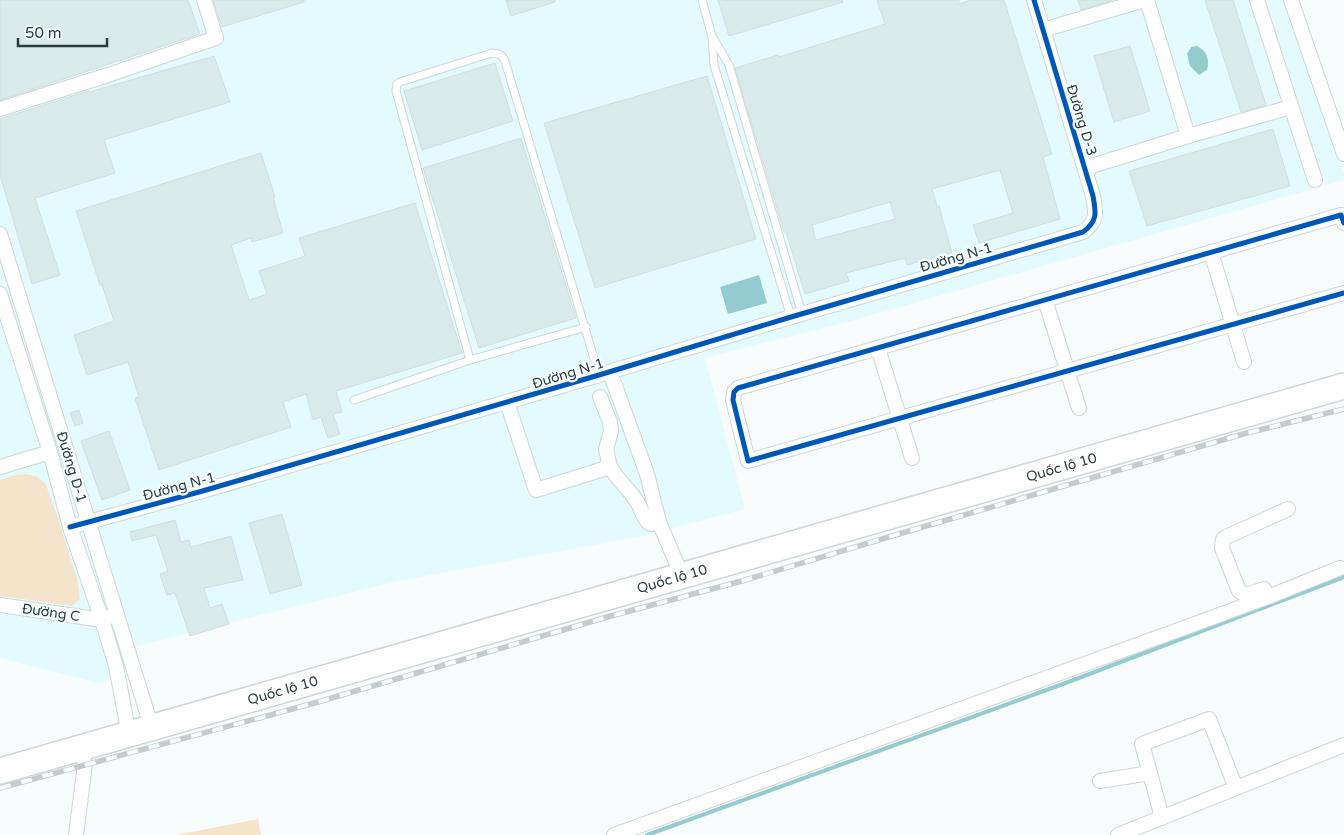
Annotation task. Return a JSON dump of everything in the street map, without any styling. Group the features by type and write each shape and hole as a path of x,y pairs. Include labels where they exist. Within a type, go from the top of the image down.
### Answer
{"highway":[{"name":"Quốc lộ 10","path":"0,771 1344,386"}],"street":[{"path":"0,109 108,76 216,38 204,0"},
{"name":"Đường D-3","path":"1034,0 1093,196 1095,216 1090,226 1083,232 1071,236"},
{"path":"1043,30 1146,0 1188,136"},
{"path":"1256,0 1315,180"},
{"path":"1291,0 1344,154"},
{"path":"1085,168 1291,107"},
{"path":"1344,223 1341,215 878,348 735,390 733,400 748,460 1344,293"},
{"name":"Đường D-1","path":"0,234 152,729"},
{"name":"Đường N-1","path":"70,527 199,492 796,315 1071,236"},
{"path":"1211,252 1244,362"},
{"name":"Đường D-1","path":"0,294 50,452 70,527 116,666 129,735"},
{"path":"1045,300 1079,408"},
{"path":"878,348 912,458"},
{"path":"605,373 647,474 659,522 682,576"},
{"path":"600,397 610,422 611,431 606,448 610,467 637,501 647,522 652,524 659,522"},
{"path":"507,402 536,490 610,467"},
{"path":"0,467 50,452"},
{"path":"1288,509 1223,539 1222,548 1239,592 1246,595 1251,594 1341,568"},
{"path":"614,835 1204,621 1341,568"},
{"name":"Đường C","path":"0,605 102,620"},
{"path":"102,620 117,615"},
{"path":"1162,818 1142,744 1209,720 1236,788"},
{"path":"1118,835 1344,745"},
{"path":"76,835 85,764 80,748"},
{"path":"1100,781 1150,773"}],"lane":[{"path":"702,0 712,36 714,65 796,315"},
{"path":"712,36 729,65 796,315"},
{"path":"470,360 396,91 397,84 400,82 492,53 503,56 505,61 586,327 605,373"},
{"path":"354,400 470,360 586,327"}],"shaded area":[{"path":"0,0 1282,0 1344,173 1344,180 855,320 705,358 745,509 643,536 398,581 137,646 102,684 0,658"},
{"path":"27,474 38,477 46,485 56,512 78,582 80,599 72,606 0,596 0,480"},
{"path":"258,819 261,835 176,835"}],"water":[{"path":"1197,46 1207,56 1208,63 1207,70 1199,75 1190,66 1187,54 1191,47"},
{"path":"759,275 767,303 728,314 720,287"}],"building":[{"path":"0,0 188,0 200,34 0,100"},
{"path":"213,0 304,0 304,2 222,27"},
{"path":"506,0 555,0 555,2 511,16"},
{"path":"718,0 842,0 843,2 729,36"},
{"path":"877,0 959,0 959,4 971,0 1004,0 1052,154 1043,157 1060,219 979,243 973,225 1013,213 1000,170 932,189 937,206 939,206 952,253 907,265 905,258 846,273 849,281 805,294 786,232 784,232 735,68 778,55 779,57 885,24","holes":["890,202 895,219 816,240 812,225"]},
{"path":"1078,0 1113,0 1081,10"},
{"path":"1205,0 1233,0 1266,105 1241,112"},
{"path":"1130,46 1150,111 1114,122 1094,56"},
{"path":"214,56 230,102 104,140 115,173 35,198 60,275 32,284 0,175 0,119 88,91"},
{"path":"495,63 513,121 422,150 404,91"},
{"path":"707,76 756,239 595,288 544,123"},
{"path":"1273,129 1290,186 1147,226 1129,171"},
{"path":"521,138 576,318 479,348 423,168"},
{"path":"261,153 275,197 273,197 283,233 252,242 251,238 231,245 249,300 267,294 259,271 305,256 299,238 415,203 462,353 336,391 342,412 333,414 340,434 328,438 321,417 313,420 306,394 283,402 291,427 159,470 135,398 139,397 128,362 87,375 74,335 114,321 76,211"},
{"path":"79,410 83,423 75,426 70,413"},
{"path":"109,431 130,490 102,500 81,441"},
{"path":"282,514 302,585 270,594 249,523"},
{"path":"175,520 181,542 189,540 191,547 231,536 243,580 204,588 210,608 222,604 229,624 190,636 175,593 167,595 160,574 168,571 156,535 132,541 130,532"}],"waterway":[{"path":"647,835 1063,684 1344,577"}],"railway":[{"path":"0,788 318,702 607,617 742,581 1243,434 1344,409"}],"cycle path":[{"path":"70,527 199,492 1083,232 1094,220 1095,207 1093,196 1034,0"},
{"path":"1344,223 1341,215 738,388 734,392 733,400 748,461 1344,293"}]}
